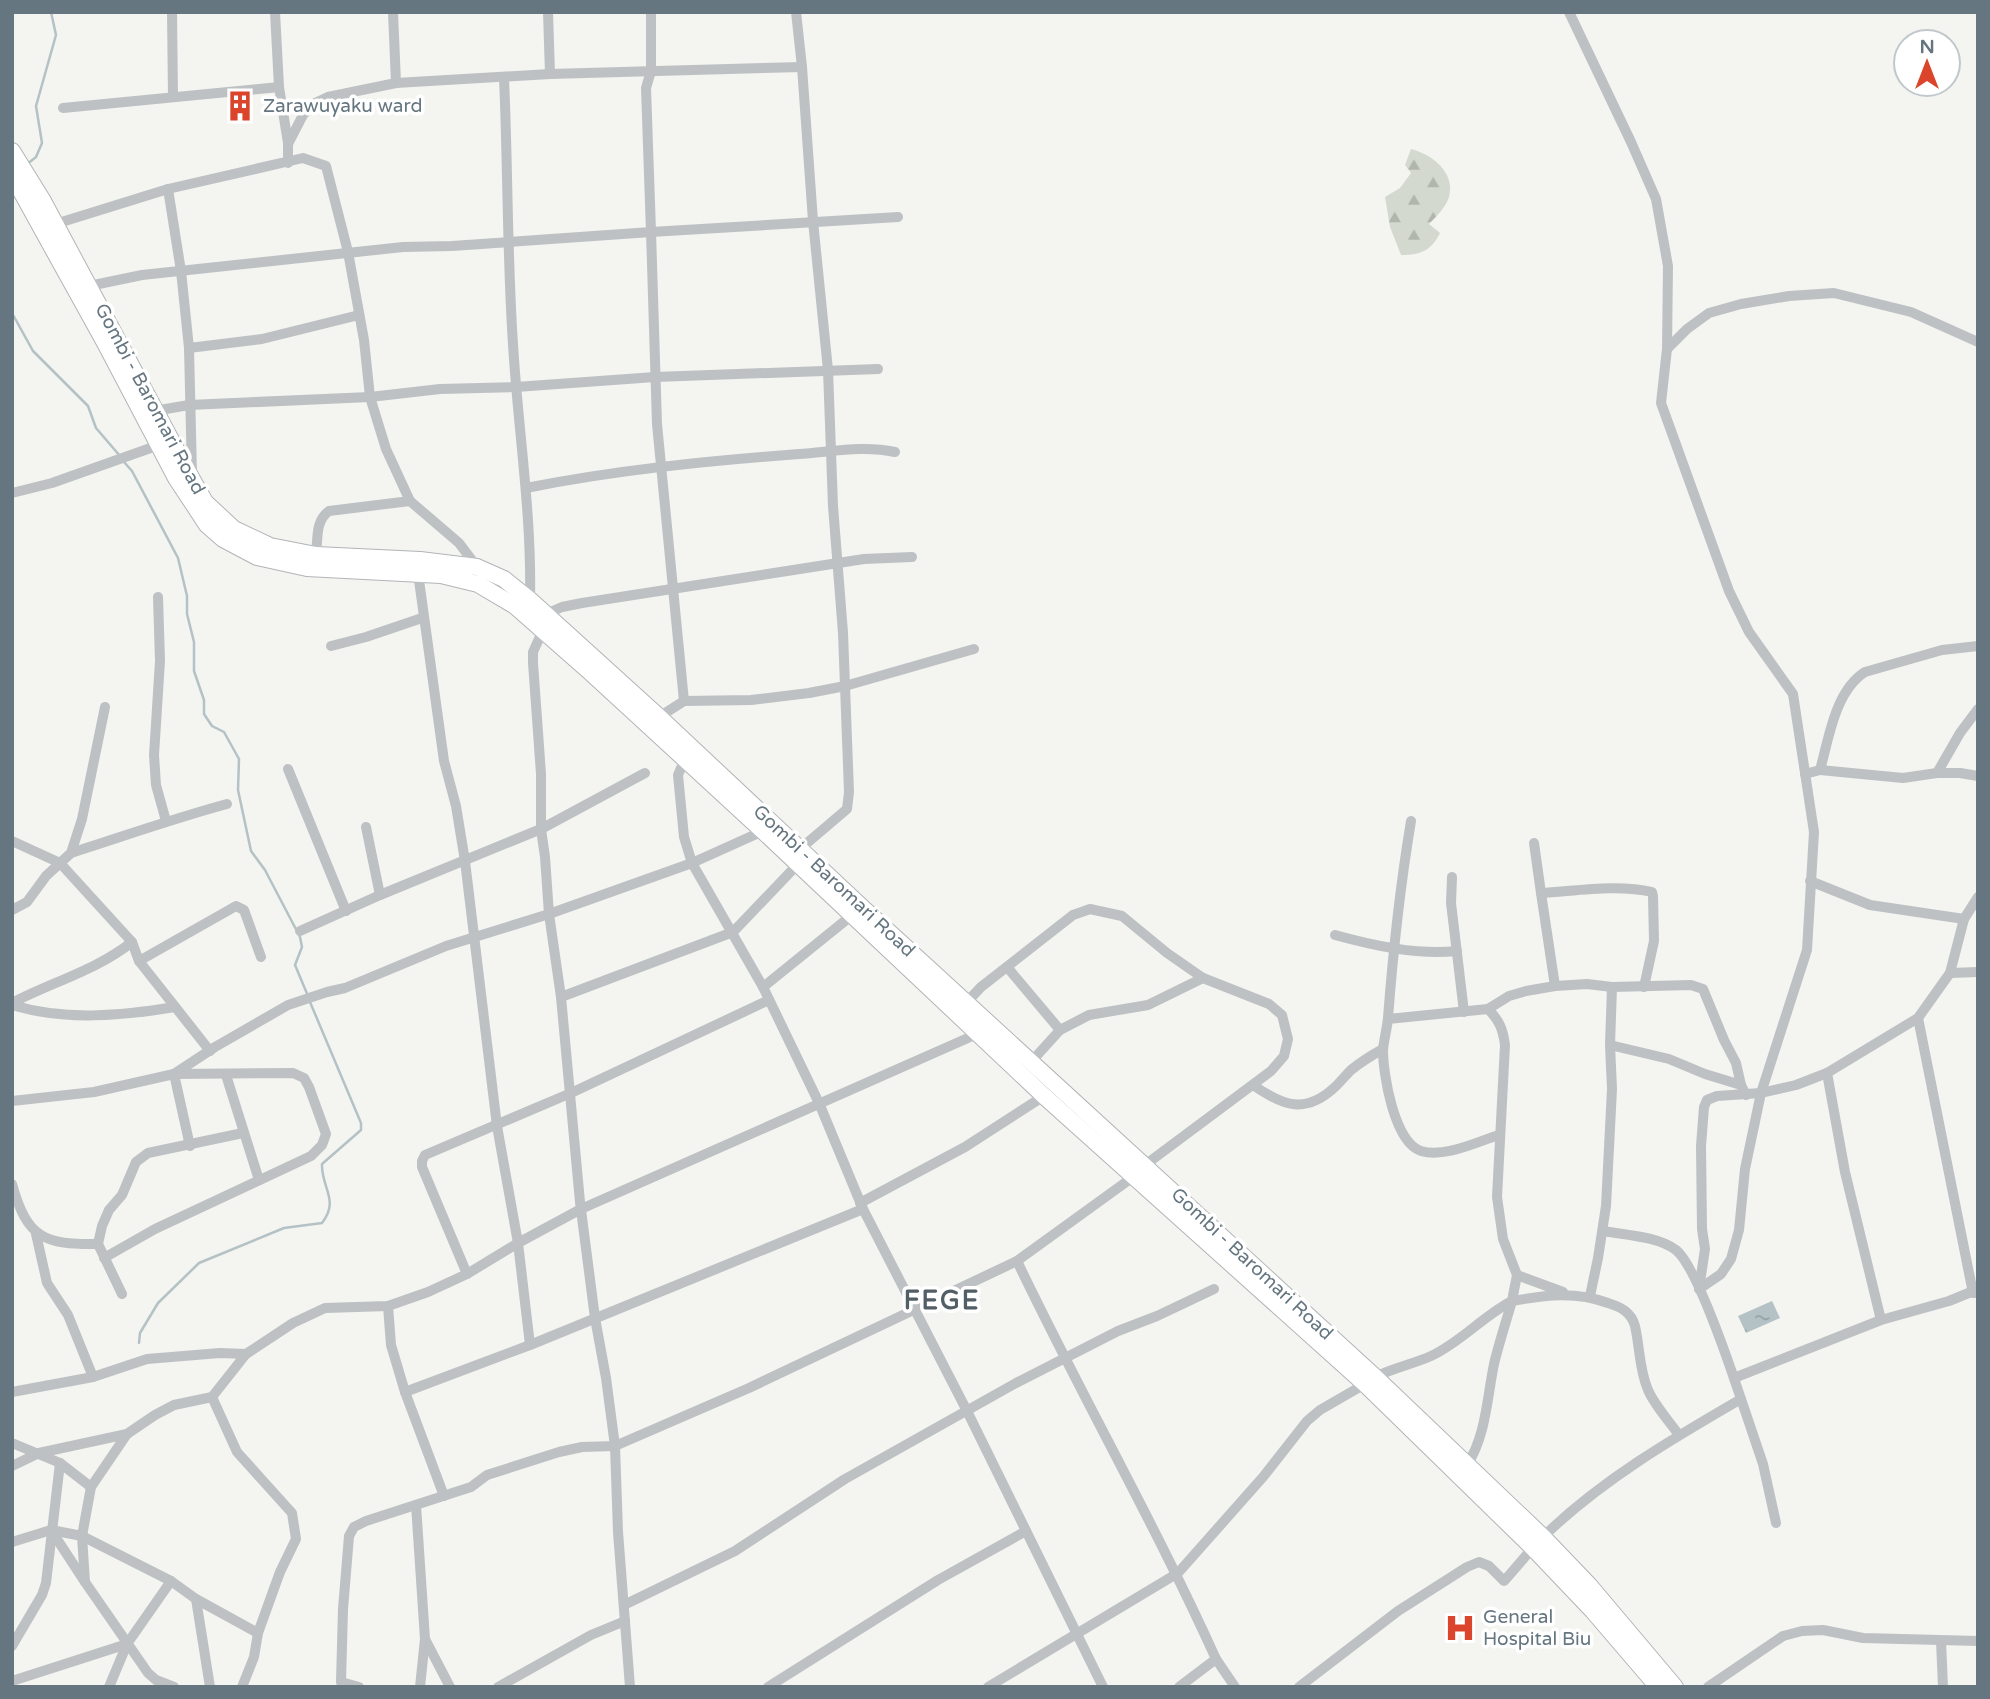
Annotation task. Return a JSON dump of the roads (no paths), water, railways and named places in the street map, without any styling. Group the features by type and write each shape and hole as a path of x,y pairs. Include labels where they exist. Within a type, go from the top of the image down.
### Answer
{"main road":[{"name":"Gombi - Baromari Road","path":"12,151 22,178 89,286 205,502 233,529 270,546 316,555 420,560 477,568 504,579 530,600 544,622 799,857 967,1002 1145,1165 1538,1543 1589,1585 1675,1687"},
{"name":"Gombi - Baromari Road","path":"50,226 159,445 206,525 237,548 257,557 307,568 418,573 478,584 544,622 659,717 695,760 762,831 799,857 851,916 1049,1101 1133,1177 1467,1465 1538,1543 1658,1687"},
{"path":"1049,1101 1069,1097"}],"street":[{"path":"172,12 173,97"},
{"path":"275,12 279,87 288,144 288,163"},
{"path":"393,12 396,83"},
{"path":"548,12 550,74"},
{"path":"651,12 651,71 646,99 656,377 661,466 684,701"},
{"path":"561,997 733,932 799,857 847,809 849,792 843,634 828,370 796,12"},
{"path":"1569,12 1656,199 1668,266 1667,349 1661,403 1729,591 1749,632 1793,694 1814,832 1807,950 1761,1093 1745,1169 1739,1230 1731,1259 1721,1274 1699,1289"},
{"path":"288,144 303,115 313,104 328,97 396,83 550,74 802,67"},
{"path":"504,78 512,344 526,488 531,569 530,600"},
{"path":"63,108 279,87"},
{"path":"50,226 168,189 303,158 326,166 348,252 370,397 386,449 410,501 458,543 477,568"},
{"path":"168,189 181,271 189,348 193,481"},
{"path":"89,286 117,279 181,271 403,247 898,217"},
{"path":"1667,349 1687,329 1709,313 1741,304 1789,296 1834,293 1910,312 1978,342"},
{"path":"189,348 262,339 359,314"},
{"path":"154,411 189,405 370,397 440,389 516,387 656,377 878,369"},
{"path":"12,493 52,483 159,445"},
{"path":"526,488 595,474 661,466 861,448 895,452"},
{"path":"316,555 319,523 322,516 329,511 410,501"},
{"path":"630,1687 618,1532 615,1446 606,1378 594,1318 541,829 541,774 533,652 544,622 562,607 764,573 889,556 912,557"},
{"path":"418,573 422,618 444,761 456,806 465,861 497,1126 518,1243 530,1345"},
{"path":"158,597 160,662 155,775 166,821"},
{"path":"331,646 422,618"},
{"path":"1820,770 1843,697 1854,679 1865,672 1942,650 1978,646"},
{"path":"659,717 684,701 722,702 779,698 845,685 974,649"},
{"path":"71,853 82,819 105,707"},
{"path":"1937,773 1960,733 1978,709"},
{"path":"695,760 681,768 678,775 684,837 692,863 763,986 819,1103 862,1206 1103,1687"},
{"path":"288,769 346,911"},
{"path":"1805,774 1820,770 1903,778 1937,773 1978,776"},
{"path":"300,930 541,829 645,773"},
{"path":"12,910 27,902 46,877 71,853 227,804"},
{"path":"1411,821 1383,1049 1390,1102 1409,1142 1419,1150 1438,1153 1499,1135"},
{"path":"366,827 380,895"},
{"path":"174,1074 288,1005 345,988 419,956 549,914 692,863 762,831"},
{"path":"12,841 60,863 132,942 139,961 210,1051"},
{"path":"1534,844 1555,986"},
{"path":"1452,877 1450,893 1464,1012"},
{"path":"1810,881 1870,905 1964,919"},
{"path":"1541,893 1610,890 1652,892 1654,941 1644,987"},
{"path":"1610,1045 1669,1059 1743,1090 1761,1093 1796,1085 1827,1073 1918,1018 1950,973 1964,919 1978,897"},
{"path":"139,961 236,906 244,910 261,957"},
{"path":"967,1002 981,987 1073,915 1090,909 1122,916 1203,978 1269,1004 1282,1015 1288,1039 1284,1056 1271,1071 1145,1165"},
{"path":"763,986 851,916"},
{"path":"1335,935 1431,953 1457,951"},
{"path":"12,1004 42,987 90,968 132,942"},
{"path":"1007,967 1060,1030"},
{"path":"1950,973 1978,972"},
{"path":"1031,1062 1060,1030 1089,1015 1148,1005 1203,978"},
{"path":"1388,1019 1488,1009 1509,996 1555,986 1691,985 1703,989 1736,1063 1743,1090"},
{"path":"1590,1296 1603,1231 1612,1089 1612,987"},
{"path":"467,1274 422,1167 425,1155 497,1126 769,1000"},
{"path":"12,1004 55,1015 121,1015 175,1007"},
{"path":"1467,1465 1480,1438 1495,1359 1517,1275 1503,1239 1497,1197 1503,1030 1488,1009"},
{"path":"1734,1378 1881,1320 1976,1292 1918,1018"},
{"path":"85,1582 82,1535 91,1487 127,1434 174,1405 212,1397 246,1354 293,1323 325,1308 387,1306 428,1292 467,1274 581,1209 977,1034"},
{"path":"1253,1084 1267,1095 1291,1105 1306,1104 1320,1100 1351,1070 1383,1049"},
{"path":"12,1101 94,1092 174,1074 293,1073 304,1078 326,1134 322,1145 311,1156 155,1229 104,1258"},
{"path":"1827,1073 1845,1172 1881,1320"},
{"path":"174,1074 190,1146"},
{"path":"226,1075 258,1180"},
{"path":"1699,1289 1705,1249 1701,1188 1704,1107 1707,1100 1743,1090"},
{"path":"405,1392 530,1345 862,1206 1049,1101"},
{"path":"122,1294 98,1244 109,1210 122,1195 135,1162 148,1153 243,1133"},
{"path":"359,1687 338,1684 349,1536 354,1527 471,1487 487,1475 559,1452 582,1447 615,1446 749,1388 1017,1261 1133,1177"},
{"path":"12,1184 15,1207 36,1234 47,1283 72,1323 93,1377"},
{"path":"1603,1231 1652,1240 1670,1247 1680,1255 1699,1289 1734,1378 1763,1464 1776,1523"},
{"path":"36,1234 57,1242 98,1244"},
{"path":"1017,1261 1064,1359 1178,1573 1216,1659 1235,1687"},
{"path":"1517,1275 1566,1293 1590,1296 1620,1307 1630,1315 1635,1327 1640,1366 1649,1392 1679,1435"},
{"path":"624,1605 735,1551 845,1479 1064,1359 1118,1331 1214,1289"},
{"path":"988,1687 1178,1573 1263,1477 1307,1421 1320,1410 1393,1368 1432,1356 1465,1336 1512,1301 1566,1293"},
{"path":"387,1306 391,1345 443,1496"},
{"path":"12,1392 93,1377 146,1359 219,1353 246,1354"},
{"path":"212,1397 237,1452 292,1513 295,1526 296,1539 280,1572 242,1687"},
{"path":"1299,1687 1398,1611 1467,1567 1479,1562 1489,1566 1504,1581 1538,1543 1623,1473 1679,1435 1741,1399"},
{"path":"12,1466 39,1453 127,1434"},
{"path":"12,1443 60,1463 91,1487"},
{"path":"12,1646 42,1595 46,1583 60,1463"},
{"path":"416,1505 425,1639 420,1687"},
{"path":"12,1542 51,1530 82,1535 171,1581 196,1599 258,1633"},
{"path":"51,1530 148,1673 156,1680 174,1687"},
{"path":"768,1687 938,1580 1026,1531"},
{"path":"109,1687 127,1644 171,1581"},
{"path":"196,1599 211,1687"},
{"path":"498,1687 591,1635 625,1621"},
{"path":"1708,1687 1783,1636 1802,1631 1823,1630 1863,1638 1978,1641"},
{"path":"425,1639 450,1687"},
{"path":"1941,1641 1943,1687"},
{"path":"12,1681 127,1644"},
{"path":"1180,1687 1216,1659"}],"water":[{"path":"1772,1301 1780,1318 1746,1333 1738,1316"}],"waterway":[{"path":"26,165 36,157 42,143 36,106 56,35 51,12"},
{"path":"12,313 33,351 88,406 96,428 120,456"},
{"path":"124,462 132,471 178,558 194,642 194,671 204,700 204,714 212,726 224,732 239,759 238,790 251,851 265,870 300,937 302,947 295,965 308,996"},
{"path":"139,1343 140,1333 158,1303 199,1263 284,1228 322,1223 327,1215 330,1201 322,1164 361,1130 361,1123 310,1002"}],"place":[{"name":"Zarawuyaku ward","path":"240,106"},
{"name":"General Hospital Biu","path":"1460,1628"}],"district":[{"name":"FEGE","path":"942,1300"}]}
